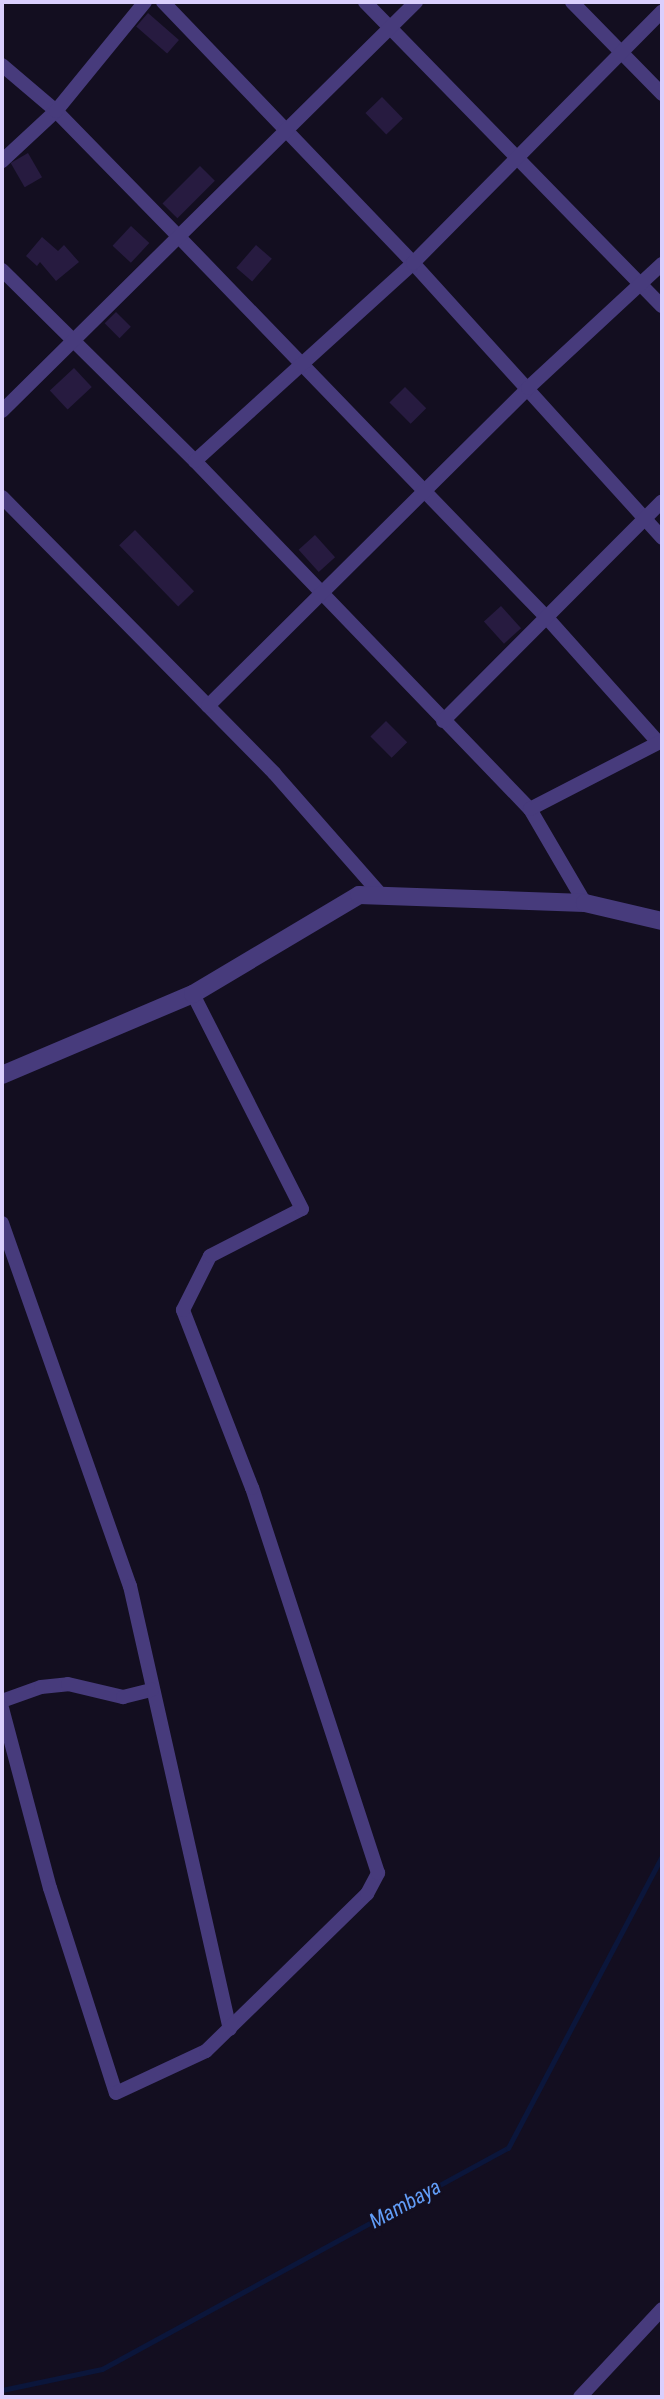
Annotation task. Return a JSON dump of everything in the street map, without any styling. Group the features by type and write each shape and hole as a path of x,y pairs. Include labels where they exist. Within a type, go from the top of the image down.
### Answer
{"street":[{"path":"2,161 56,111 145,2"},
{"path":"163,2 413,263 662,538"},
{"path":"365,2 662,306"},
{"path":"2,411 416,2"},
{"path":"572,2 662,94"},
{"path":"195,461 303,366 373,295 413,263 662,12"},
{"path":"2,65 56,111 180,237 548,620 661,742 530,809"},
{"path":"208,706 528,387 662,264"},
{"path":"2,270 195,461 530,809 585,903"},
{"path":"2,497 208,706 382,896"},
{"path":"443,721 548,620 662,501"},
{"path":"2,1075 193,994 359,895 585,903 662,921"},
{"path":"2,1709 50,1888 116,2093 206,2051 367,1894 378,1873 252,1488 183,1310 210,1256 302,1209 193,994"},
{"path":"2,1223 130,1586 230,2029"},
{"path":"2,1701 68,1684 123,1698 152,1690"},
{"path":"580,2397 662,2309"}],"building":[{"path":"148,13 179,40 167,53 136,27"},
{"path":"382,97 403,119 386,135 365,113"},
{"path":"28,153 42,177 25,187 11,163"},
{"path":"200,166 215,181 177,218 163,203"},
{"path":"131,226 149,243 131,263 113,246"},
{"path":"42,237 58,251 64,245 79,262 56,281 40,262 37,266 26,256"},
{"path":"256,245 272,259 252,281 236,268"},
{"path":"116,312 131,327 120,338 105,323"},
{"path":"74,368 92,387 68,410 50,391"},
{"path":"405,387 426,408 411,424 389,403"},
{"path":"135,530 194,591 178,606 119,545"},
{"path":"315,535 335,557 319,572 299,550"},
{"path":"501,606 521,628 504,644 484,621"},
{"path":"386,721 407,742 392,758 370,737"}],"waterway":[{"name":"Mambaya","path":"2,2390 102,2369 508,2148 662,1856"}]}
